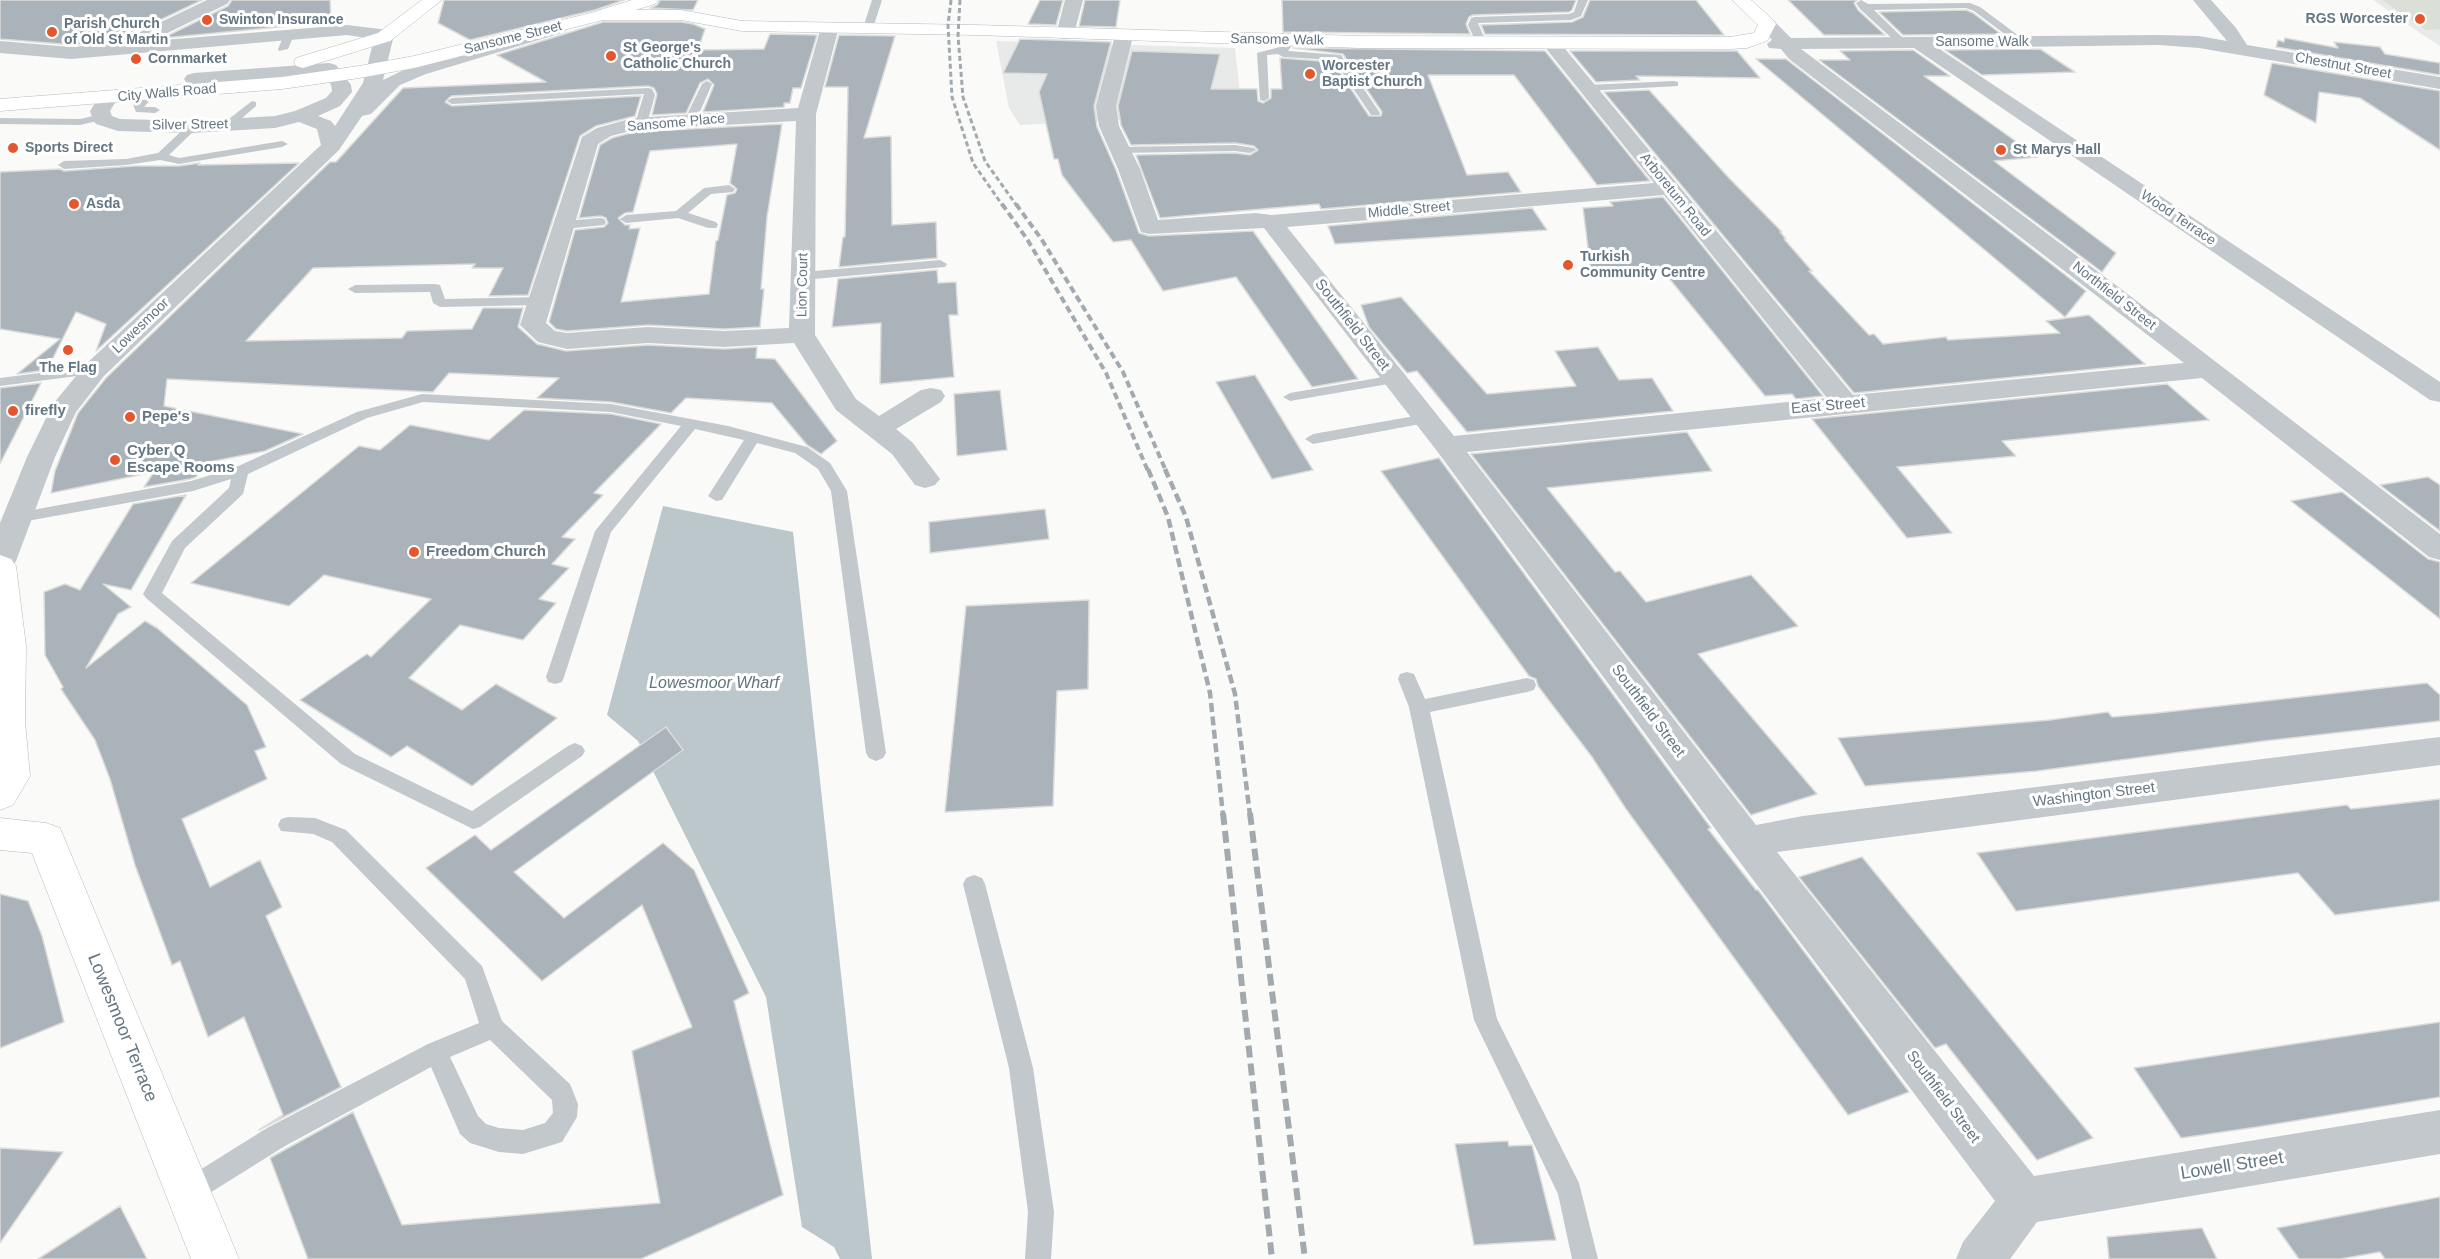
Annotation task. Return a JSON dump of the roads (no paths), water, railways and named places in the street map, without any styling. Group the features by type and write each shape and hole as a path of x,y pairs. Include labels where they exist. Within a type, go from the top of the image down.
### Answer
{"main road":[{"name":"City Walls Road","path":"0,93 194,79 291,64 358,47 386,36 433,0"},
{"name":"Sansome Street","path":"376,69 576,22 649,0"},
{"path":"1727,43 1748,42 1761,37 1767,24 1741,0"},
{"path":"603,15 681,15 742,26 830,27"},
{"path":"386,36 414,45 452,46 576,22"},
{"name":"Sansome Walk","path":"830,27 1065,34 1125,33 1286,45 1481,42 1727,43"},
{"name":"City Walls Road","path":"0,105 105,108 376,69"},
{"path":"0,566 9,646 4,664 12,776 0,795"},
{"name":"Lowesmoor Terrace","path":"0,834 46,839 215,1259"}],"street":[{"path":"145,46 140,44 142,38 221,0"},
{"path":"1065,34 1074,0"},
{"path":"2202,0 2230,32 2240,48"},
{"name":"Lowesmoor","path":"0,561 63,410 95,370 337,139 393,81 419,70 509,45 576,22"},
{"name":"Northfield Street","path":"1767,24 1796,55 2209,369 2440,550"},
{"path":"806,114 830,27"},
{"path":"0,47 70,53 145,46 286,42 347,30 386,36"},
{"path":"1120,150 1109,126 1106,106 1125,33"},
{"name":"Lowesmoor","path":"337,139 373,82 386,36"},
{"name":"Sansome Walk","path":"1727,43 2159,40 2199,42 2240,48"},
{"name":"Arboretum Road","path":"1550,42 1847,405"},
{"name":"Wood Terrace","path":"1910,43 2440,394"},
{"name":"Chestnut Street","path":"2240,48 2407,77 2440,96"},
{"name":"City Walls Road","path":"194,79 325,68 330,69 334,75"},
{"name":"Silver Street","path":"105,108 103,120 118,125 192,127 275,122 301,116 338,98 342,92 341,85 334,75"},
{"path":"2407,77 2440,83"},
{"name":"Sansome Place","path":"801,334 724,339 648,335 567,341 547,337 533,325 589,141 604,132 641,124 806,114"},
{"name":"Lion Court","path":"806,114 801,334 846,404 902,448 925,478"},
{"path":"301,116 324,125 337,139"},
{"name":"Middle Street","path":"1120,150 1149,227 1256,220 1271,222 1669,188"},
{"name":"Southfield Street","path":"1271,222 1437,432 1605,669 1747,842 2024,1201"},
{"name":"East Street","path":"1437,432 1847,405 2209,369"},
{"path":"878,428 931,396"},
{"name":"Washington Street","path":"1747,842 1803,832 2440,751"},
{"name":"Lowell Street","path":"2024,1201 2440,1132"},
{"path":"1980,1259 2024,1201"}],"lane":[{"path":"868,28 877,0"},
{"path":"1481,42 1473,25 1474,20 1571,16 1578,14 1583,0"},
{"path":"1862,4 1967,5 1977,9 2022,42"},
{"path":"1862,4 1910,43"},
{"path":"1264,98 1262,53 1286,45"},
{"path":"1286,45 1283,54 1337,57 1375,113"},
{"path":"690,121 707,84"},
{"path":"1587,88 1674,84"},
{"path":"452,101 648,91 650,95 641,124"},
{"path":"229,124 252,104"},
{"path":"0,121 80,122 105,108"},
{"path":"162,156 192,127"},
{"path":"64,165 126,162 162,156 179,161 282,144"},
{"path":"1120,150 1235,148 1250,150"},
{"path":"679,214 708,190 729,189"},
{"path":"626,219 679,214 712,225"},
{"path":"564,225 600,222"},
{"path":"803,276 940,264"},
{"path":"355,289 435,288 440,303 541,301"},
{"path":"0,382 95,370"},
{"path":"1290,397 1395,379"},
{"path":"16,518 193,486 240,471 362,415 422,398 611,408 801,450 824,466 839,491 876,753"},
{"path":"555,677 603,531 691,424"},
{"path":"1313,439 1437,432"},
{"path":"716,496 753,438"},
{"path":"240,471 237,490 178,545 152,594 348,759 473,821 575,751"},
{"path":"1407,679 1419,707 1486,1020 1570,1192 1585,1259"},
{"path":"1419,707 1527,685"},
{"path":"288,825 315,826 339,836 474,973 493,1028 561,1092 566,1104 565,1117 553,1133 523,1142 499,1140 479,1134 469,1125 436,1052"},
{"path":"974,884 1021,1068 1041,1212 1038,1259"},
{"path":"188,1192 276,1137 436,1052 493,1028"}],"water":[{"name":"Lowesmoor Wharf","path":"663,506 793,532 872,1259 840,1259 834,1247 802,1227 766,997 638,741 607,715"}],"railway":[{"path":"951,0 948,25 952,97 973,163 1003,206"},
{"path":"960,0 958,36 963,97 985,161 1017,206"},
{"path":"1002,204 1027,239 1106,373 1148,471"},
{"path":"1016,204 1042,240 1123,372 1166,471"},
{"path":"1148,469 1168,517 1210,693 1223,815"},
{"path":"1165,469 1186,517 1235,694 1250,815"},
{"path":"1223,813 1272,1259"},
{"path":"1250,813 1305,1259"}],"place":[{"name":"RGS Worcester","path":"2420,19"},
{"name":"Swinton Insurance","path":"207,20"},
{"name":"Parish Church of Old St Martin","path":"52,32"},
{"name":"St George's Catholic Church","path":"611,56"},
{"name":"Cornmarket","path":"136,59"},
{"name":"Worcester Baptist Church","path":"1310,74"},
{"name":"Sports Direct","path":"13,148"},
{"name":"St Marys Hall","path":"2001,150"},
{"name":"Asda","path":"74,204"},
{"name":"Turkish Community Centre","path":"1568,265"},
{"name":"The Flag","path":"68,350"},
{"name":"firefly","path":"13,411"},
{"name":"Pepe's","path":"130,417"},
{"name":"Cyber Q Escape Rooms","path":"115,460"},
{"name":"Freedom Church","path":"414,552"}]}
